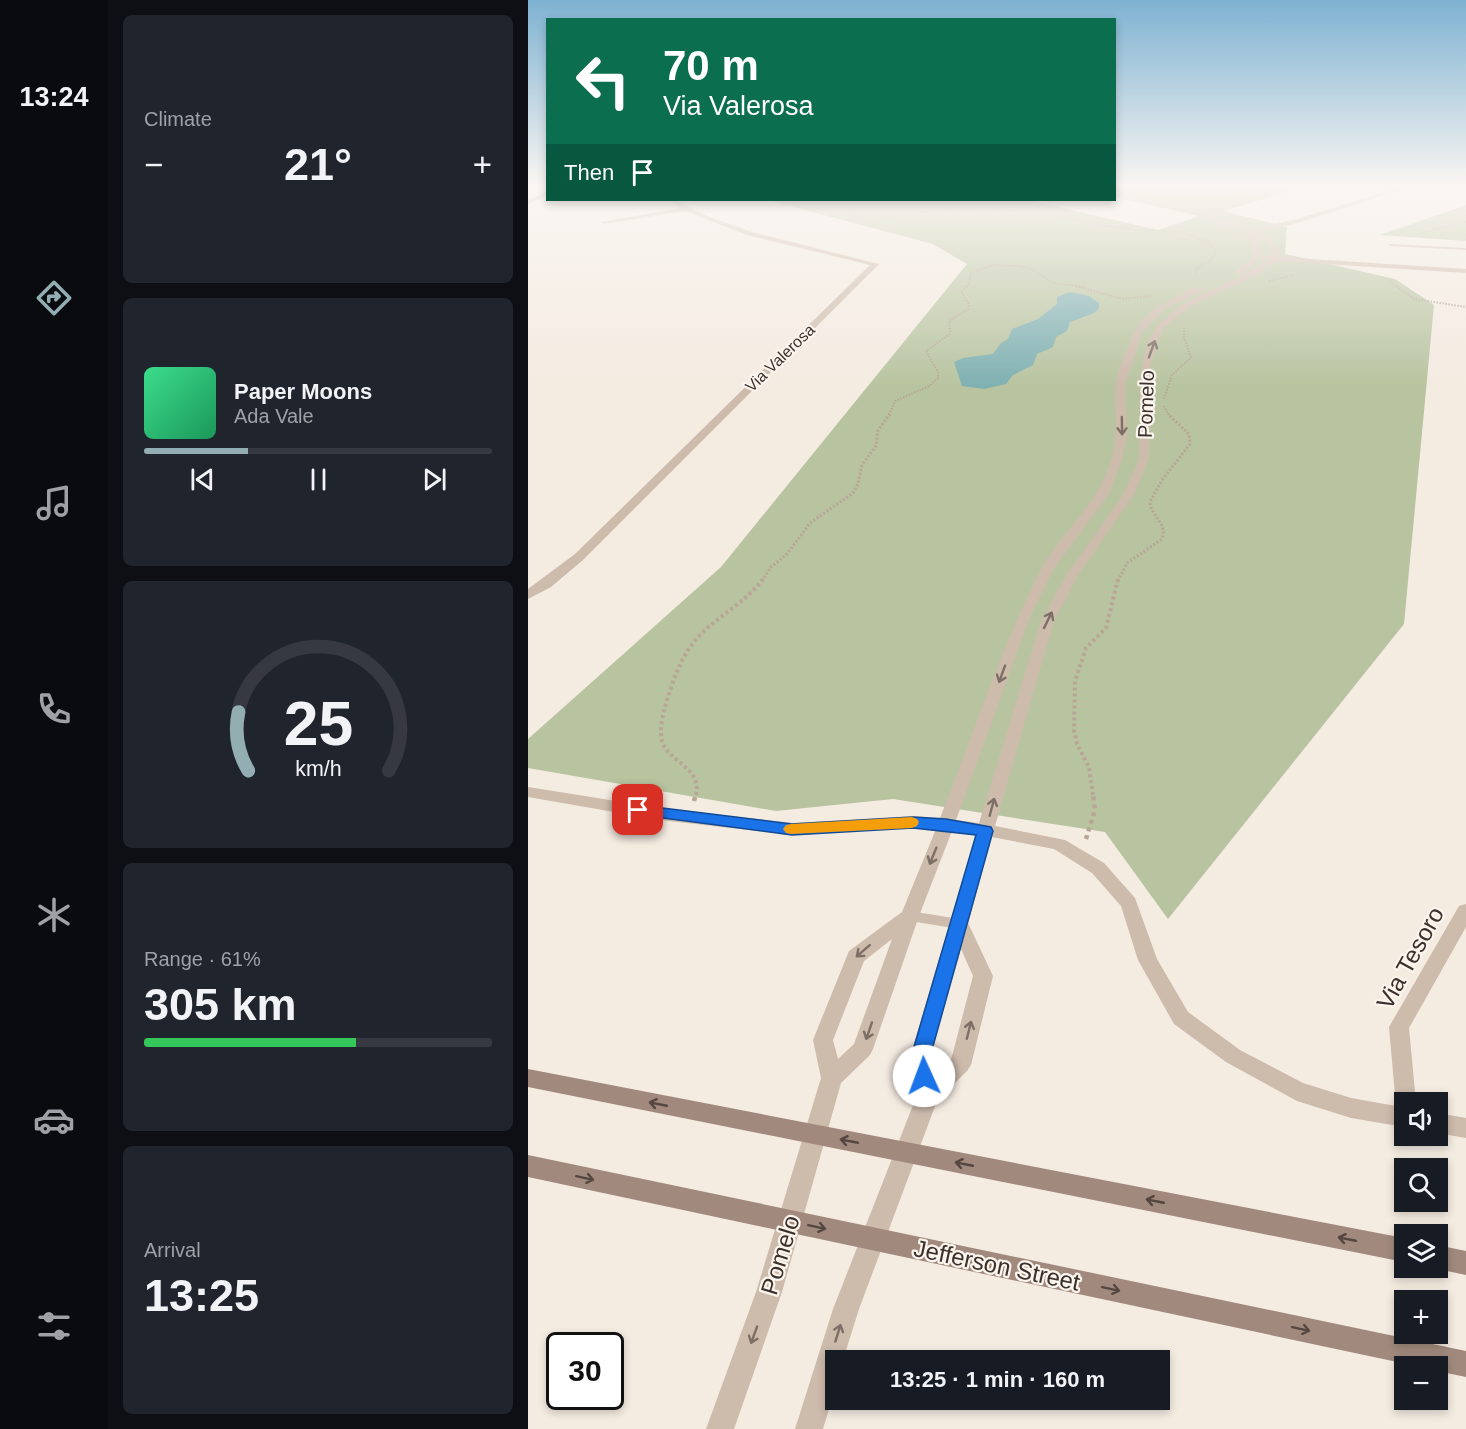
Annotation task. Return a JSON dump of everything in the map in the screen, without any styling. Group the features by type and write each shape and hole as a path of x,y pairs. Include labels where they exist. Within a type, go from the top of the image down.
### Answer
{"main road":[{"path":"528,1078 1394,1249"},
{"name":"Jefferson Street","path":"528,1166 1466,1364"},
{"path":"1448,1259 1466,1263"}],"street":[{"name":"Via Valerosa","path":"528,595 546,584 579,557 875,264 830,254"},
{"path":"1257,254 1256,258 1466,271"},
{"path":"1275,254 1275,259"},
{"name":"Pomelo","path":"720,1429 770,1292 832,1078 863,1048 910,916 1023,617 1047,569 1103,494 1116,462 1122,436 1120,384 1139,332 1150,317 1162,308 1236,275 1256,258"},
{"name":"Pomelo","path":"928,1095 920,1057 1043,632 1062,591 1127,500 1145,457 1144,375 1162,327 1176,313 1198,299 1249,277 1275,259"},
{"path":"528,792 684,817 792,829 913,822 946,824 1059,844 1098,868 1130,903 1148,960 1181,1018 1233,1056 1297,1091 1351,1107 1394,1115"},
{"name":"Via Tesoro","path":"1404,1092 1399,1027 1466,910"},
{"name":"Pomelo","path":"832,1078 823,1040 856,956 910,916"},
{"path":"809,1429 846,1309 928,1095 960,1065 983,976 959,924"},
{"path":"1448,1125 1466,1128"}],"lane":[{"path":"910,916 959,924"}],"path":[{"path":"1196,281 1195,271 1212,259 1215,254"},
{"path":"684,817 697,792 696,780 660,739 661,725 673,684 685,655 701,633 762,582 771,567 787,555 810,523 844,500 858,486 860,470 878,445 878,430 889,416 896,401 929,386 938,378 938,372 926,351 930,346 951,334 950,321 968,309 969,304 961,292 969,284 971,273 994,266 1022,267 1036,271 1049,281 1085,287 1115,298 1137,299 1153,296"},
{"path":"1265,282 1297,275"},
{"path":"1382,278 1414,299 1466,308"},
{"path":"1078,856 1093,822 1095,810 1089,767 1077,744 1074,730 1075,681 1086,648 1106,628 1114,588 1123,569 1135,556 1162,539 1165,534 1165,529 1150,503 1161,482 1190,444 1189,434 1168,414 1163,404 1172,375 1191,358 1184,337 1185,325"}],"green space":[{"path":"949,254 1285,254 1395,279 1434,305 1404,624 1168,919 1105,832 893,799 776,811 528,768 528,739 721,567 967,264"}],"water":[{"path":"1070,292 1089,296 1099,303 1099,308 1094,313 1070,322 1067,331 1056,337 1053,347 1037,354 1033,365 1013,375 1006,384 984,389 962,386 954,362 963,358 993,354 1001,343 1008,339 1012,329 1038,319 1057,304 1057,297"}],"slow traffic":[{"path":"791,829 912,822"}],"route":[{"path":"638,810 792,829 913,822 946,824 985,831 920,1057 924,1076"}]}
